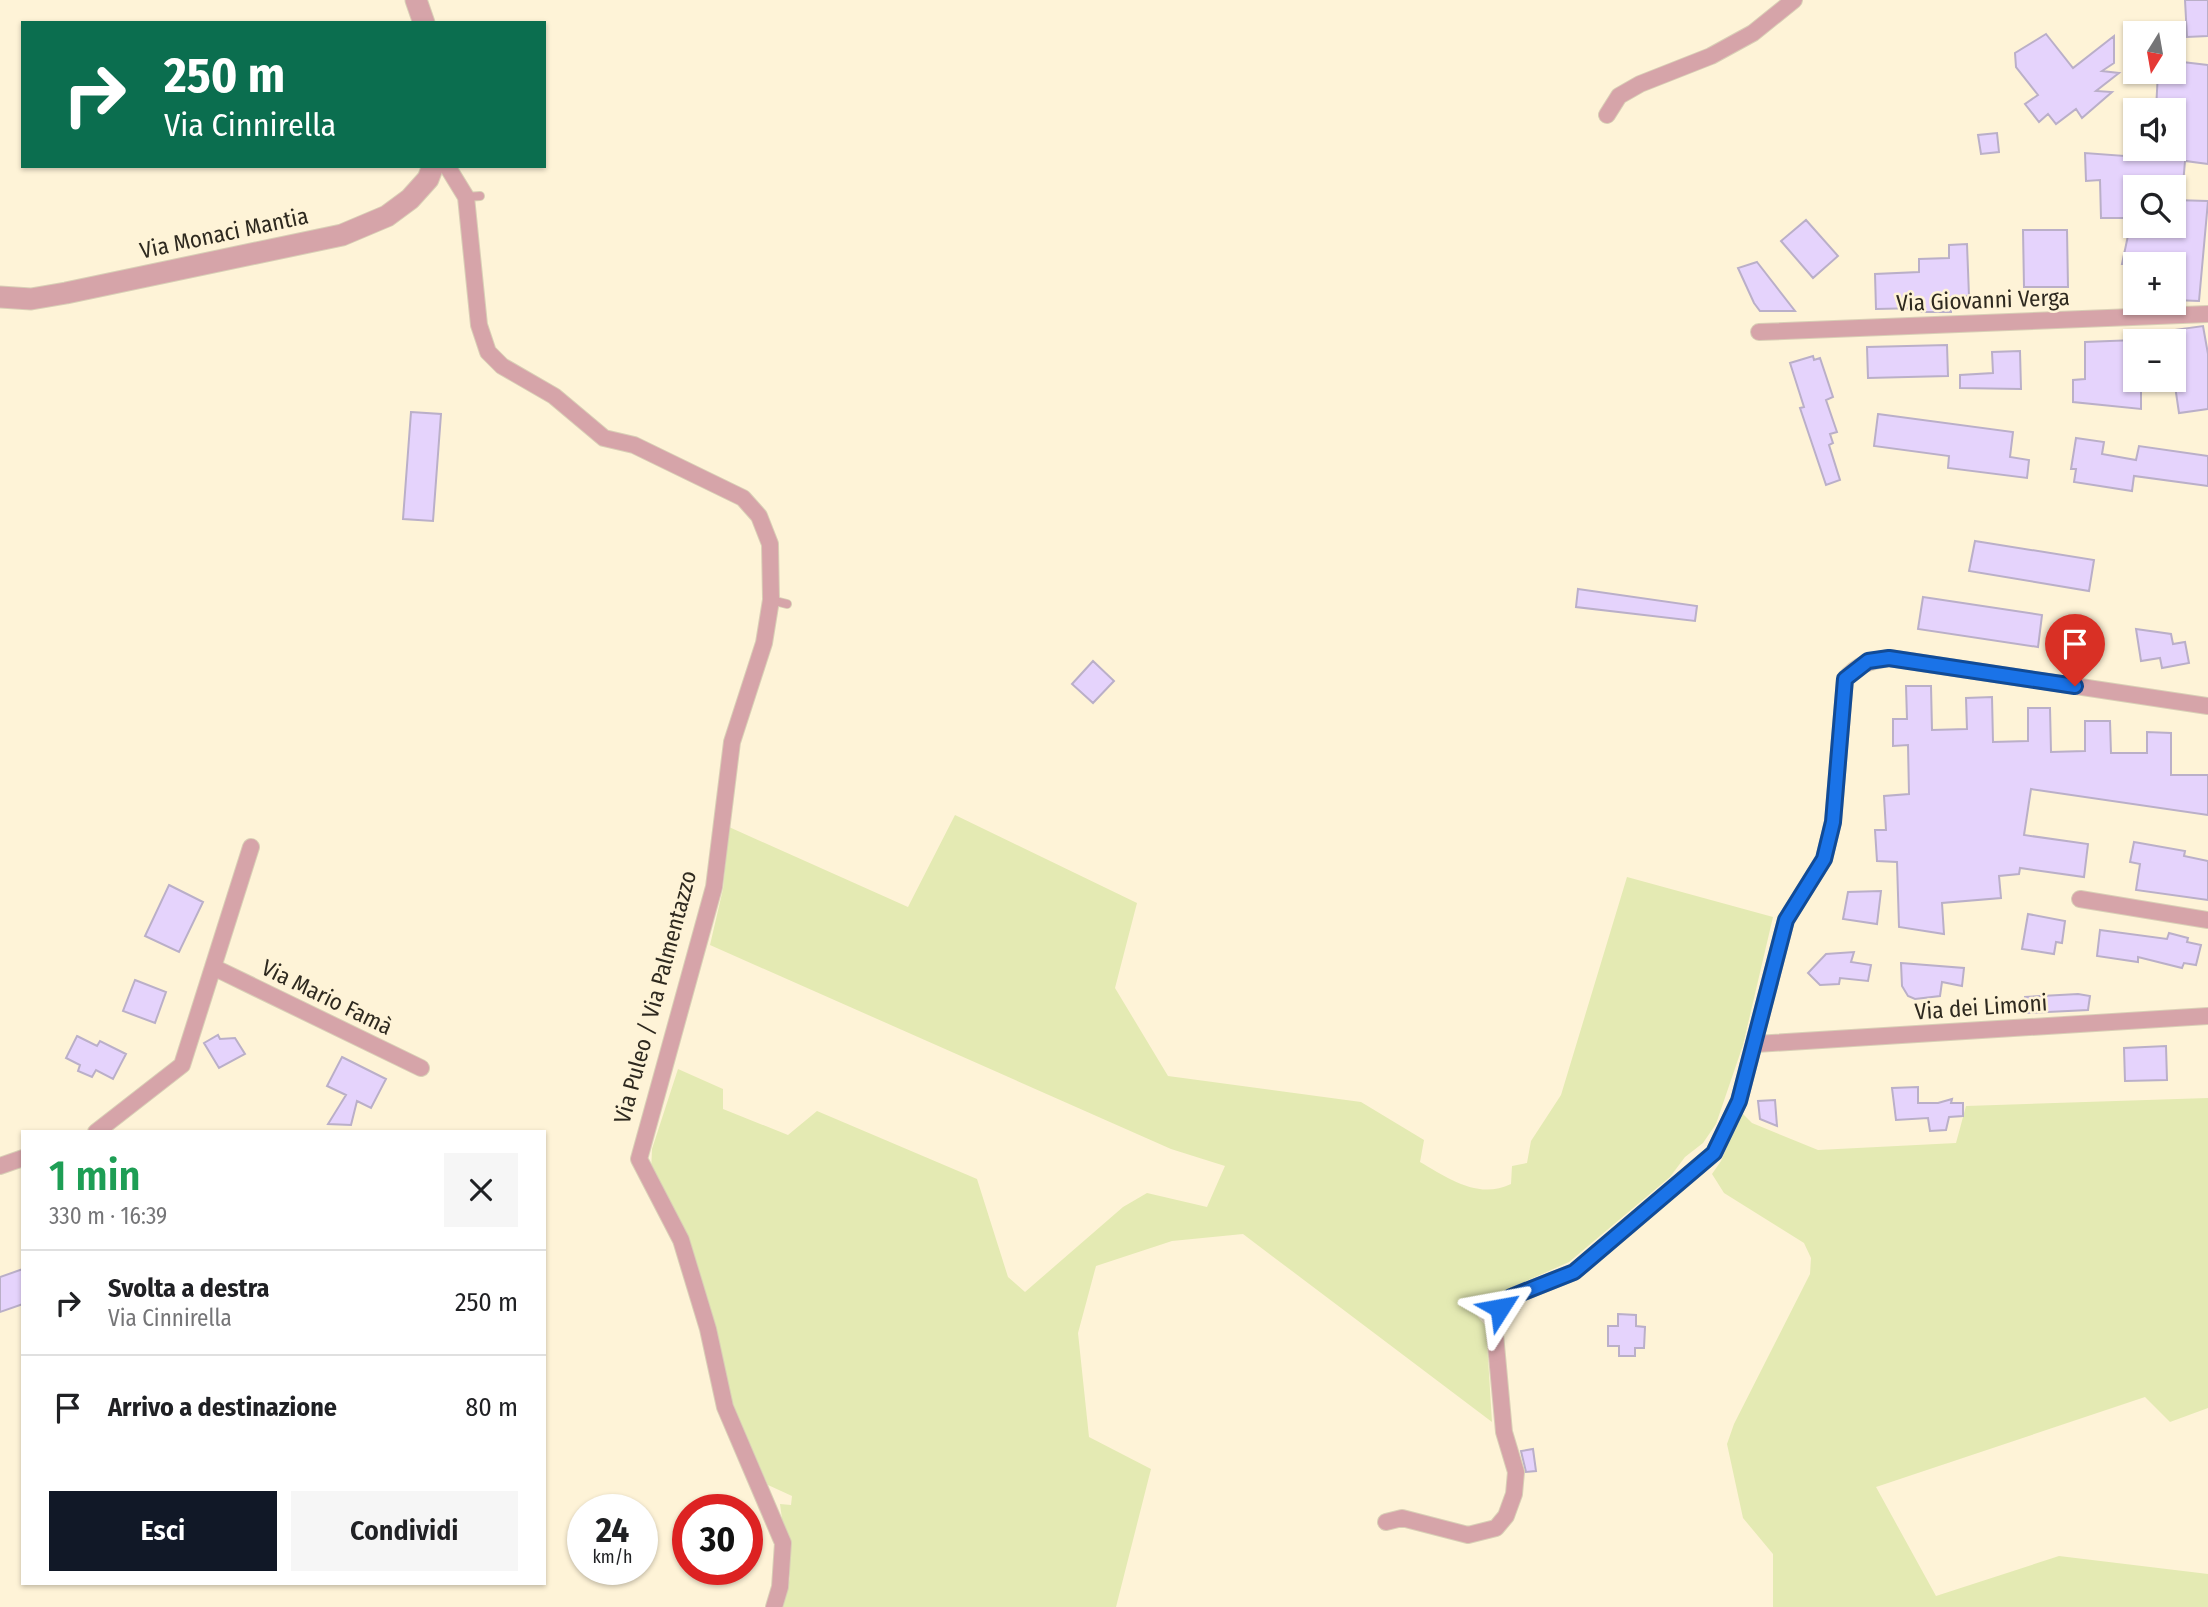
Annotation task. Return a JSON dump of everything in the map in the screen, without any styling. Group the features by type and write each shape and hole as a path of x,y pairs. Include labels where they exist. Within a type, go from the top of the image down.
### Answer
{"street":[{"path":"416,0 423,21"},
{"path":"1607,115 1619,96 1640,84 1711,56 1753,33 1794,0"},
{"name":"Via Monaci Mantia","path":"0,297 31,299 66,293 342,235 387,216 410,199 428,179 432,168"},
{"name":"Via Puleo / Via Palmentazzo","path":"449,168 473,196 479,325 488,352 502,366 554,396 604,438 634,444 743,498 759,516 770,544 771,600 756,675 732,742 714,887 639,1159 681,1240 708,1328 726,1407 783,1543 780,1587 774,1607"},
{"name":"Via Giovanni Verga","path":"1759,332 2208,314"},
{"path":"1386,1522 1402,1518 1468,1535 1496,1528 1506,1516 1514,1494 1516,1472 1503,1420 1495,1334 1500,1308 1511,1297 1574,1272 1714,1153 1739,1101 1756,1044 1783,927 1824,859 1833,822 1845,679 1854,669 1868,661 1889,658 2208,706"},
{"path":"99,1130 182,1065 251,847"},
{"path":"2080,899 2208,920"},
{"name":"Via Mario Famà","path":"213,967 421,1068"},
{"name":"Via dei Limoni","path":"1756,1044 2208,1016"},
{"path":"0,1166 21,1159"}],"lane":[{"path":"771,600 787,604"}],"green space":[{"path":"955,815 1137,903 1115,988 1168,1076 1361,1102 1424,1140 1420,1162 1452,1180 1487,1190 1511,1184 1512,1166 1527,1163 1531,1141 1561,1095 1627,877 1773,917 1743,1045 1716,1124 1703,1143 1685,1157 1670,1177 1569,1262 1477,1303 1478,1317 1486,1326 1492,1422 1243,1234 1172,1241 1096,1266 1078,1333 1089,1437 1151,1469 1116,1607 783,1607 790,1578 780,1504 791,1505 792,1496 768,1485 733,1407 714,1322 651,1173 652,1149 678,1069 723,1089 723,1109 788,1135 817,1111 977,1179 1008,1277 1025,1292 1123,1207 1147,1193 1207,1207 1225,1166 1171,1149 710,945 723,889 729,827 908,907"},
{"path":"2208,1098 2208,1408 2170,1422 2145,1397 1876,1487 1936,1596 2059,1556 2208,1574 2208,1607 1773,1607 1773,1554 1743,1518 1727,1444 1734,1424 1810,1274 1811,1258 1804,1243 1724,1193 1712,1174 1721,1161 1741,1112 1752,1123 1818,1150 1956,1143 1966,1106"}],"building":[{"path":"2185,0 2208,0 2208,36 2187,37"},
{"path":"2046,34 2073,68 2114,36 2114,63 2102,71 2119,73 2096,91 2112,92 2082,118 2076,109 2056,124 2048,114 2039,122 2025,104 2038,95 2016,67 2015,53"},
{"path":"2186,62 2208,65 2208,164 2185,161 2186,98 2157,98 2157,84 2186,84"},
{"path":"1997,133 1999,152 1981,154 1978,135"},
{"path":"2085,153 2123,156 2123,161 2185,161 2184,175 2123,175 2123,218 2101,218 2100,180 2086,181"},
{"path":"2186,200 2208,201 2199,301 2186,300 2186,252 2125,252 2127,238 2186,238"},
{"path":"1806,220 1838,256 1813,278 1781,241"},
{"path":"2023,230 2067,230 2068,287 2024,287"},
{"path":"1967,244 1969,296 1951,297 1951,312 1921,312 1920,308 1876,309 1875,274 1919,272 1919,259 1949,258 1949,245"},
{"path":"1757,262 1795,311 1760,311 1738,268"},
{"path":"2203,326 2208,354 2208,409 2179,413 2176,392 2186,392 2186,329 2181,329"},
{"path":"2123,340 2123,392 2141,392 2141,409 2073,402 2073,380 2085,379 2085,342"},
{"path":"1947,345 1948,376 1868,378 1867,347"},
{"path":"2020,351 2021,389 1960,388 1960,375 1993,373 1992,352"},
{"path":"1813,356 1814,360 1820,358 1833,397 1826,400 1837,432 1830,434 1833,443 1829,445 1840,480 1826,485 1800,408 1804,407 1790,363"},
{"path":"411,412 441,414 433,521 403,519"},
{"path":"1878,414 2013,432 2010,457 2029,460 2027,478 1948,468 1949,456 1874,446"},
{"path":"2076,438 2104,442 2102,454 2136,460 2139,446 2208,456 2208,486 2134,476 2132,491 2074,482 2076,469 2071,469"},
{"path":"1975,541 2094,560 2089,591 1969,571"},
{"path":"1578,589 1697,606 1695,621 1576,607"},
{"path":"1923,597 2042,615 2038,647 1918,629"},
{"path":"2136,629 2171,634 2173,644 2185,642 2189,663 2162,668 2160,658 2141,661"},
{"path":"1093,661 1114,681 1093,703 1072,684"},
{"path":"1906,686 1931,686 1932,730 1967,729 1966,698 1992,697 1993,742 2028,741 2028,708 2050,708 2051,752 2085,751 2085,721 2110,721 2111,753 2147,753 2147,732 2171,733 2171,775 2208,775 2208,815 2031,789 2024,835 2088,844 2084,877 2020,868 2019,874 1999,876 2001,898 1942,903 1944,934 1899,927 1897,862 1877,861 1875,830 1886,830 1884,796 1909,794 1908,745 1893,746 1893,719 1907,719"},
{"path":"2134,842 2185,851 2184,856 2208,861 2208,900 2136,890 2140,864 2130,862"},
{"path":"169,885 203,902 179,952 145,936"},
{"path":"1881,891 1877,924 1843,919 1848,892"},
{"path":"2028,914 2065,921 2062,943 2056,942 2054,954 2022,949"},
{"path":"2100,930 2167,939 2169,933 2188,938 2187,942 2201,945 2196,965 2184,963 2182,968 2138,957 2138,962 2097,956"},
{"path":"1854,952 1851,962 1871,965 1868,981 1840,978 1839,984 1820,985 1808,973 1826,954"},
{"path":"1901,963 1964,968 1962,986 1942,982 1940,996 1915,999 1908,996 1902,986"},
{"path":"135,980 166,992 155,1023 123,1011"},
{"path":"2078,994 2090,996 2088,1010 2026,1013 2025,997"},
{"path":"218,1035 220,1039 235,1038 245,1054 219,1068 204,1043"},
{"path":"77,1036 97,1046 100,1041 126,1054 113,1079 96,1070 92,1077 78,1071 80,1065 66,1058"},
{"path":"2166,1046 2167,1080 2125,1081 2124,1048"},
{"path":"342,1057 386,1079 371,1108 357,1101 351,1125 328,1124 346,1095 327,1086"},
{"path":"1918,1087 1918,1103 1938,1103 1952,1099 1951,1103 1963,1103 1963,1116 1949,1117 1946,1130 1930,1131 1928,1118 1896,1120 1892,1088"},
{"path":"1775,1100 1777,1126 1760,1119 1758,1101"},
{"path":"21,1270 21,1305 0,1312 0,1277"},
{"path":"1618,1314 1636,1315 1636,1326 1645,1327 1644,1348 1635,1348 1635,1356 1619,1356 1619,1346 1608,1346 1608,1326 1618,1326"},
{"path":"1533,1449 1536,1471 1526,1472 1521,1451"}],"route":[{"path":"1500,1308 1511,1297 1574,1272 1714,1153 1739,1101 1756,1044 1786,920 1824,859 1833,822 1845,679 1854,669 1868,661 1889,658 2075,686"}]}
